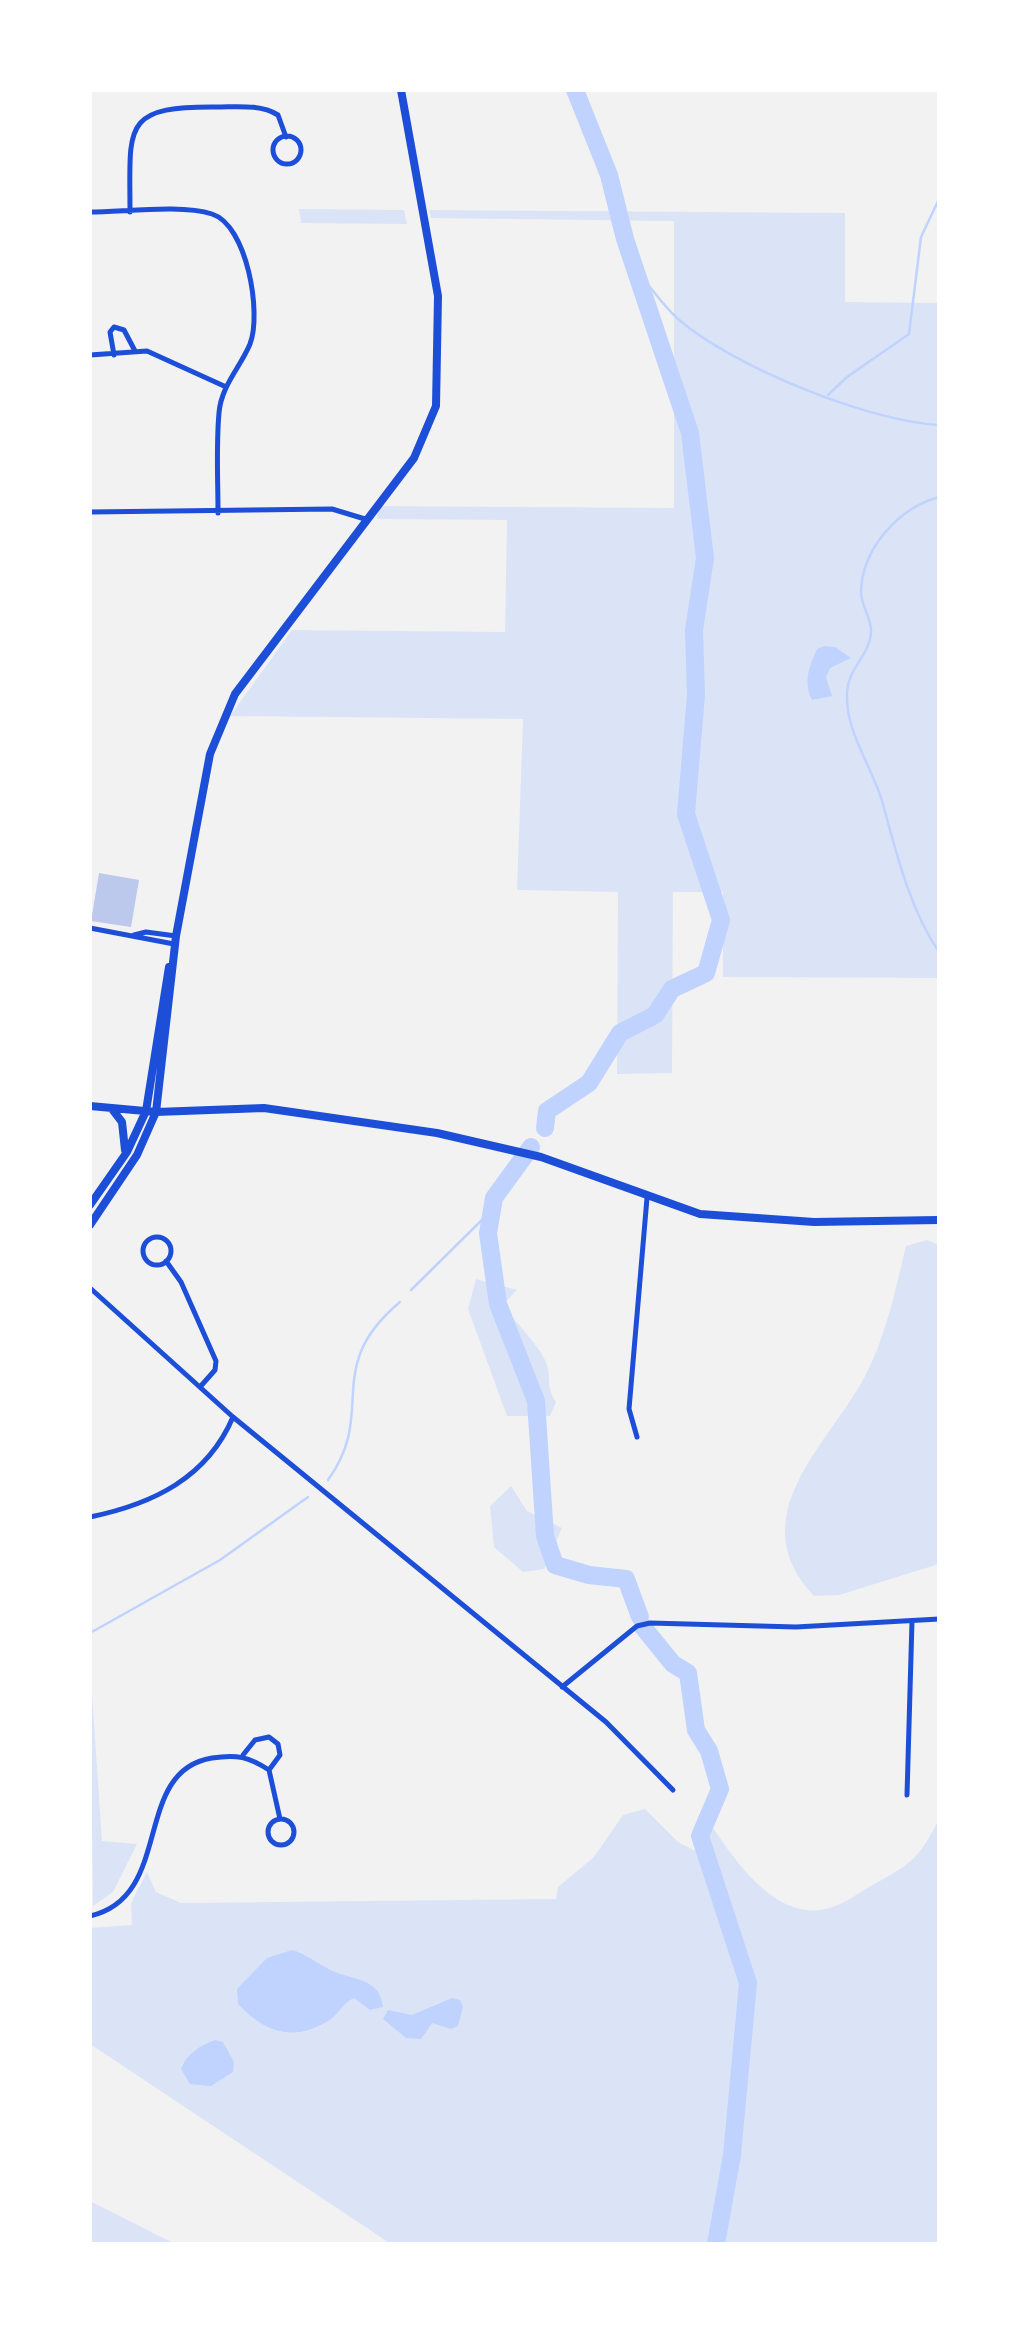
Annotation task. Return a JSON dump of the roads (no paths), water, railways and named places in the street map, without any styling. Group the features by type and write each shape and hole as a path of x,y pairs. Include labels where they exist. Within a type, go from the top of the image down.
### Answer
{"main road":[{"path":"90,1224 137,1155 151,1112 174,944 217,729 235,694 428,432 438,384 438,296 404,124 402,90"},
{"path":"90,1106 151,1112 264,1108 420,1130 541,1157 700,1214 748,1220 939,1220"},
{"path":"112,1108 122,1122 125,1155"},
{"path":"90,1205 151,1112"}],"street":[{"path":"130,212 133,130 146,115 164,106 262,108 278,115 286,137"},
{"path":"286,137 297,140 301,150 296,161 286,164 274,153 276,142 286,137"},
{"path":"90,212 210,212 229,222 242,242 254,310 251,342 225,387 219,410 218,513"},
{"path":"114,354 110,332 114,327 124,330 135,351"},
{"path":"90,355 135,351 173,361 225,387"},
{"path":"90,512 332,509 365,518"},
{"path":"90,928 131,936 146,932 174,944"},
{"path":"637,1437 630,1408 647,1198"},
{"path":"150,1239 166,1241 170,1251 166,1262 155,1265 145,1260 143,1248 150,1239"},
{"path":"166,1262 180,1282 216,1362 215,1370 200,1387"},
{"path":"90,1288 233,1417 606,1722 673,1790"},
{"path":"90,1517 150,1499 196,1473 224,1439 233,1417"},
{"path":"562,1687 636,1626 650,1623 796,1627 939,1619"},
{"path":"908,1795 912,1621"},
{"path":"244,1755 255,1740 269,1737 278,1744 280,1755 270,1770 280,1819 294,1830 285,1844 269,1837 270,1825 280,1819"},
{"path":"90,1916 120,1903 131,1886 152,1844 166,1788 173,1776 204,1759 244,1755 270,1770"}],"water":[{"path":"835,647 851,658 830,668 826,677 832,696 812,700 808,674 817,649"},
{"path":"292,1950 372,1986 383,2007 370,2010 354,1998 331,2019 305,2031 281,2031 259,2022 238,2004 237,1989 267,1958"},
{"path":"452,1998 460,2000 463,2007 458,2026 451,2029 432,2023 421,2039 406,2038 383,2019 388,2010 412,2015"},
{"path":"215,2040 223,2042 234,2062 233,2072 211,2086 190,2084 181,2069 184,2063 195,2051"}],"waterway":[{"path":"545,1128 547,1111 589,1083 620,1033 655,1015 672,989 706,973 721,920 686,814 696,695 694,630 705,558 690,433 625,239 609,175 575,90"},
{"path":"828,395 909,334 921,237 939,199"},
{"path":"638,273 678,319 731,355 839,402 939,425"},
{"path":"939,497 897,520 868,560 861,592 870,638 847,692 850,721 882,801 904,879 939,952"},
{"path":"531,1147 494,1198 488,1233 498,1304 536,1401 545,1536 555,1565 589,1575 626,1579 640,1617"},
{"path":"411,1290 489,1213"},
{"path":"328,1480 349,1432 362,1348 376,1326 400,1302"},
{"path":"90,1633 220,1560 308,1497"},
{"path":"643,1627 673,1664 688,1673 696,1730 709,1751 720,1789 700,1836 748,1983 732,2155 716,2244"}]}
